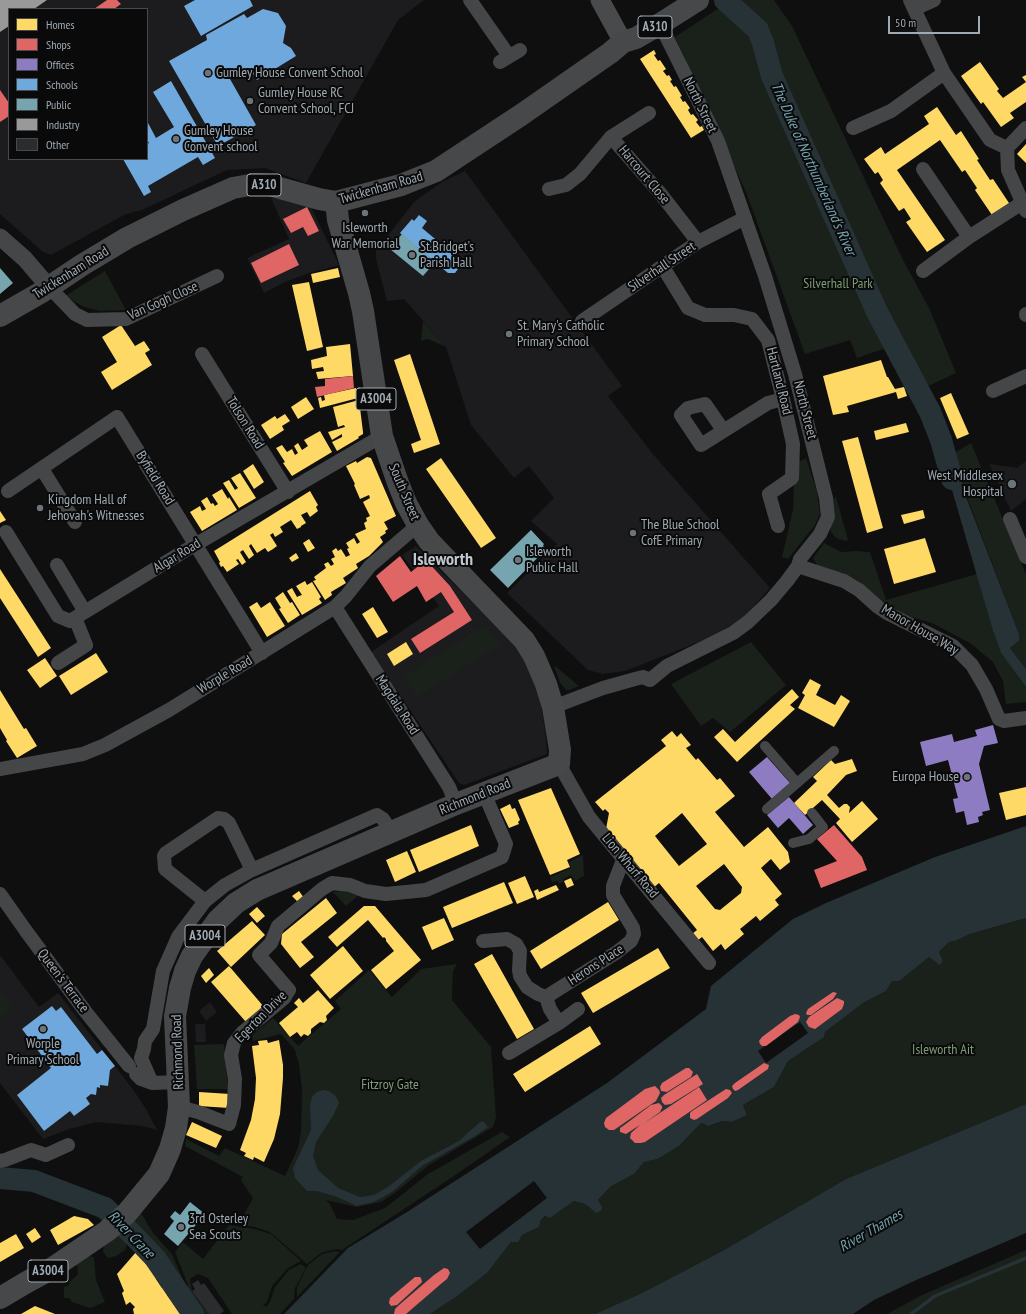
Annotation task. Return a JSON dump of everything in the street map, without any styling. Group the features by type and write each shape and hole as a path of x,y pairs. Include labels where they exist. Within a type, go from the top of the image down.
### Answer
{"main road":[{"path":"600,0 624,42"},
{"name":"Twickenham Road","path":"0,316 126,238 157,222 233,188 255,184 269,185 319,199 336,202 401,185 441,169 589,68 624,42 636,38 698,0"},
{"name":"South Street","path":"336,202 338,220 362,306 382,436 406,504 418,525 435,547 524,640 538,663 546,684 552,707 560,750 559,764"},
{"name":"Richmond Road","path":"0,1298 51,1269 101,1235 132,1207 154,1181 166,1159 176,1128 179,1107 176,1016 180,988 185,971 192,956 218,920 236,903 257,890 456,804 559,764"}],"street":[{"path":"470,0 510,56"},
{"path":"934,0 912,4 944,74 990,140 1007,148"},
{"name":"North Street","path":"552,707 596,691 639,678 643,677 650,680 667,666 733,633 748,622 771,600 798,566 800,559 820,534 828,518 828,508 795,374 772,296 718,141 660,24"},
{"path":"853,128 891,111 944,74"},
{"path":"611,137 649,113"},
{"path":"923,271 969,237 1024,207 1008,170 1007,148 1026,128"},
{"name":"Harcourt Close","path":"548,189 566,185 580,174 611,137 660,193 698,242"},
{"path":"923,169 969,237"},
{"name":"Silverhall Street","path":"582,321 698,242 745,218"},
{"path":"0,237 25,259 49,287"},
{"name":"Hartland Road","path":"663,266 688,308 705,315 734,315 752,319 768,340 784,399 793,444 792,478 769,494 778,526"},
{"name":"Van Gogh Close","path":"49,287 75,314 87,320 126,319 217,276"},
{"name":"Tolson Road","path":"202,354 288,492"},
{"path":"993,391 1026,376"},
{"path":"723,430 768,403 784,399"},
{"name":"Byfield Road","path":"8,491 117,417 262,653"},
{"name":"Algar Road","path":"80,615 196,544 288,492 382,436"},
{"path":"42,469 75,522"},
{"path":"1010,519 1026,557"},
{"name":"Worple Road","path":"0,769 82,754 105,745 169,710 335,607 346,596 370,566 418,525"},
{"path":"6,532 58,616 70,621 80,615"},
{"path":"57,565 80,615 86,645 58,663"},
{"name":"Manor House Way","path":"798,566 844,581 859,590 887,613 953,646 972,665 986,689 999,719 1010,720 1026,718"},
{"name":"Magdala Road","path":"335,607 449,787 456,804"},
{"path":"765,746 797,783"},
{"path":"767,809 834,751"},
{"name":"Lion Wharf Road","path":"559,764 589,817 709,963"},
{"name":"Egerton Drive","path":"179,1107 198,1112 229,1124 234,1105 235,1079 231,1055 234,1043 242,1033 284,998 289,990 259,955 271,942 278,926 322,889 332,884 350,886 386,894 426,890 502,857 506,844 484,793"},
{"path":"793,843 809,839 823,827 812,813"},
{"name":"Richmond Road","path":"152,1083 141,1058 145,1041 153,1029 163,971 178,937 206,901 225,885 252,870 377,815 383,819 391,832"},
{"path":"206,901 165,868 164,856 166,853 218,818 224,819 229,823 252,870"},
{"name":"Herons Place","path":"546,997 617,952 631,940 634,934 633,928 613,895 613,886 623,860"},
{"name":"Queen's Terrace","path":"0,894 85,1011 130,1062 141,1079 152,1083"},
{"path":"483,941 507,939 516,944 520,951 520,976 527,987 546,997 550,1009 559,1023"},
{"name":"Herons Place","path":"509,1053 559,1023 578,1009"},
{"path":"152,1083 179,1082"},
{"path":"0,1161 31,1150 46,1155 68,1145"}],"shaded area":[{"name":"Gumley House RC Convent School, FCJ","path":"0,0 424,0 398,20 306,183 265,168 227,170 142,210 126,214 51,255 43,252 0,214"},
{"path":"465,171 622,386 608,396 652,453 770,588 744,617 719,634 625,671 603,674 588,670 507,593 557,544 531,521 554,498 529,466 514,478 471,425 446,347 404,299 387,301 376,259 376,251 414,202 442,182"},
{"path":"271,198 287,199 310,205 339,265 309,273 285,282 264,293 247,258 289,239"},
{"name":"West Middlesex Hospital","path":"1026,461 1026,499 1011,511 989,464 1017,468"},
{"path":"416,546 470,600 508,635 531,668 539,693 546,737 547,754 464,785 459,783 371,652 439,606 402,555"},
{"name":"Worple Primary School","path":"0,955 39,1007 58,993 132,1088 146,1109 157,1130 142,1126 97,1122 69,1129 43,1139 0,1083"},
{"path":"210,1002 217,1012 206,1021 199,1011"},
{"path":"195,1024 205,1024 206,1042 196,1042"}],"green space":[{"name":"Silverhall Park","path":"731,0 774,0 792,26 902,258 930,310 956,373 924,388 951,450 936,452 922,410 911,397 886,348 857,358 850,340 805,354 746,192 675,37"},
{"path":"105,271 126,310 100,311 84,307 65,296"},
{"path":"423,321 446,347 428,339 421,341"},
{"path":"971,443 1026,574 1026,669 1010,648 1019,641 1019,634 951,455"},
{"path":"806,458 817,492 820,514 815,525 788,559 782,557 793,510 795,464"},
{"path":"836,497 848,540 845,541 836,538 831,532 831,526 835,517 833,499"},
{"path":"824,543 841,552 870,552 886,600 977,574 993,631 1001,653 1026,687 1026,702 1006,704 1003,681 993,662 970,643 932,623 902,614 880,600 857,580 841,572 836,573 817,565 813,558"},
{"path":"483,626 502,644 417,697 404,676"},
{"path":"751,642 786,685 730,732 713,718 701,726 671,684"},
{"path":"554,665 579,686 566,690 560,683"},
{"path":"583,855 584,876 575,881 571,875 563,879 563,882 559,884 558,881 552,882 550,877 571,868 569,862"},
{"path":"333,892 355,892 359,895 346,906"},
{"name":"Isleworth Ait","path":"1026,918 1026,1104 846,1179 724,1250 644,1292 595,1314 430,1314 456,1297 487,1273 511,1242 539,1227 541,1220 546,1216 550,1218 574,1201 585,1204 596,1213 598,1200 610,1187 634,1174 644,1162 658,1159 679,1146 701,1123 710,1126 722,1121 732,1122 747,1115 743,1105 774,1087 788,1061 824,1037 825,1032 863,1003 886,991 892,981 899,980 929,957 941,964 943,961 939,952 949,942 955,941 970,934"},
{"name":"Fitzroy Gate","path":"457,964 453,971 452,1000 491,1047 496,1117 493,1127 429,1165 396,1192 381,1202 356,1207 326,1200 330,1204 337,1219 353,1220 385,1208 428,1174 502,1132 510,1137 342,1250 336,1249 321,1253 307,1264 270,1232 239,1224 253,1198 241,1180 243,1177 185,1146 186,1139 219,1156 225,1148 285,1176 298,1148 301,1131 302,1090 299,1065 295,1050 281,1034 253,1041 252,1035 273,1018 298,1046 341,1009 335,1001 369,970 392,997 421,969"},
{"path":"0,991 13,1008 0,1018"},
{"path":"224,1044 228,1089 197,1089 194,1045"},
{"path":"141,1213 153,1233 172,1254 186,1287 183,1291 175,1283 164,1263 150,1250 129,1225"},
{"path":"229,1225 254,1229 271,1234 301,1261 288,1268 272,1286 267,1302 263,1305 266,1307 270,1302 275,1287 289,1270 301,1264 306,1268 295,1288 294,1299 280,1314 232,1314 208,1278 198,1274 190,1279 192,1291 209,1314 204,1314 188,1291 188,1285 175,1252 183,1242 203,1259"},
{"path":"122,1231 129,1239 125,1250 116,1256 108,1258 103,1252 104,1242"},
{"path":"1026,1250 1026,1314 887,1314 922,1295"},
{"path":"335,1251 340,1252 297,1297 297,1287 308,1265 322,1254"},
{"path":"88,1256 94,1257 96,1280 105,1302 90,1308 72,1302 69,1298 64,1298 64,1287 68,1286 78,1274 77,1264"}],"water":[{"path":"948,450 1019,634 1019,641 1010,648 1026,669 1026,687 1001,653 993,631 941,452"},
{"path":"1026,826 1026,918 970,934 955,941 949,942 939,952 943,961 940,965 929,957 899,981 892,981 886,991 863,1003 825,1032 824,1037 788,1061 774,1087 743,1105 747,1115 732,1122 722,1121 709,1126 701,1123 679,1146 658,1159 644,1162 634,1174 610,1187 598,1200 602,1207 601,1211 596,1213 585,1204 574,1201 550,1218 545,1216 541,1220 539,1227 522,1235 518,1242 511,1242 487,1273 456,1297 430,1314 284,1314 348,1248 407,1212 607,1083 706,1009 711,986 793,919 826,903 935,857"},
{"path":"323,1090 329,1091 336,1096 339,1103 333,1116 316,1142 313,1156 318,1170 338,1188 360,1197 374,1195 388,1187 421,1161 459,1141 480,1122 483,1121 488,1127 422,1166 392,1192 374,1202 357,1206 337,1197 317,1191 307,1191 295,1178 293,1168 311,1130 310,1105 312,1097 317,1092"},
{"name":"River Thames","path":"1026,1104 1026,1233 914,1281 874,1300 853,1314 595,1314 644,1292 724,1250 846,1179"},
{"path":"174,1285 200,1314 189,1314"}],"pier":[{"path":"800,1022 808,1033 766,1063 758,1051"},
{"path":"534,1181 547,1198 480,1249 466,1232"}],"building: Homes":[{"path":"654,50 656,54 654,55 658,61 660,60 666,69 663,71 667,76 669,75 672,80 670,81 674,87 676,86 682,96 680,97 683,102 685,101 690,108 688,110 691,115 693,114 698,120 696,122 700,127 702,126 704,130 691,138 640,59"},
{"path":"980,62 999,89 997,91 1003,98 1026,82 1026,102 1010,113 1014,118 1001,127 983,102 981,104 961,76"},
{"path":"1026,75 1026,82 1022,77"},
{"path":"937,107 956,135 961,131 979,159 977,160 990,180 993,179 1011,206 994,218 975,190 977,188 965,170 962,172 940,140 897,170 945,240 927,252 906,222 911,219 904,208 899,211 880,183 883,180 878,172 875,174 864,159 881,147 885,154 929,124 924,116"},
{"path":"1026,144 1026,163 1017,154"},
{"path":"338,268 340,277 313,283 311,274"},
{"path":"309,282 323,347 307,351 292,285"},
{"path":"121,325 135,346 144,341 150,350 145,353 152,365 112,390 101,372 117,362 102,337"},
{"path":"350,344 353,376 318,379 316,372 324,371 323,367 312,369 311,360 327,356 326,347"},
{"path":"410,354 440,444 414,453 411,444 421,440 394,360"},
{"path":"881,360 887,377 895,389 904,387 907,396 898,399 896,392 847,406 849,412 833,415 823,376"},
{"path":"356,388 358,398 320,408 318,398 321,397 322,401 325,400 324,395"},
{"path":"951,393 969,434 957,439 940,398"},
{"path":"306,397 314,409 298,419 291,407"},
{"path":"359,400 363,434 337,451 332,442 342,437 342,434 332,440 328,432 345,427 344,425 338,427 333,407"},
{"path":"285,414 290,421 282,426 284,430 270,439 261,425 275,416 277,419"},
{"path":"906,423 909,432 876,440 874,431"},
{"path":"320,431 332,452 292,476 283,463 285,462 276,448 282,445 287,452 292,449 295,455 298,453 294,446 298,443 302,450 308,446 304,440"},
{"path":"858,437 883,528 867,533 842,441"},
{"path":"367,457 371,458 396,516 384,522 388,529 385,531 386,533 380,537 383,542 369,556 356,564 358,568 343,578 346,583 331,592 332,595 325,600 313,581 316,580 314,577 326,568 324,564 328,562 331,566 334,564 331,559 335,557 332,551 336,548 338,551 341,549 346,557 350,555 347,549 349,548 346,543 354,538 357,544 360,542 355,534 366,529 364,523 367,521 366,518 370,516 363,502 370,498 369,495 360,499 354,485 355,484 346,466 356,461 357,463"},
{"path":"441,458 496,538 481,548 426,469"},
{"path":"253,464 264,482 254,489 243,471"},
{"path":"240,473 256,498 239,508 223,483 229,480 235,490 238,488 231,478"},
{"path":"222,489 237,510 202,531 190,512 200,506 202,511 206,509 201,501 207,497 211,504 213,503 215,506 218,504 212,495"},
{"path":"310,491 318,505 316,507 318,511 310,517 307,512 301,515 306,523 297,529 291,520 280,527 283,532 275,537 273,533 270,535 277,546 273,549 268,552 265,548 257,553 251,544 249,546 254,555 249,559 243,550 240,552 246,562 242,565 238,559 236,560 239,564 227,572 223,566 221,567 214,551"},
{"path":"923,510 925,518 904,524 901,515"},
{"path":"0,511 6,520 0,523"},
{"path":"925,538 936,572 894,584 884,549"},
{"path":"309,539 315,548 308,552 303,543"},
{"path":"296,553 299,558 292,562 289,558"},
{"path":"0,569 51,648 38,657 0,598"},
{"path":"305,581 307,585 312,582 321,597 319,599 322,603 302,615 287,591 292,588 297,597 302,595 296,586"},
{"path":"283,592 290,603 292,602 300,615 288,623 279,609 281,608 275,598"},
{"path":"257,602 261,608 270,602 285,626 267,637 249,607"},
{"path":"373,607 388,632 377,638 362,614"},
{"path":"406,642 413,654 394,666 387,654"},
{"path":"96,653 108,672 71,695 59,676"},
{"path":"45,658 57,676 40,688 27,670"},
{"path":"810,679 821,685 816,695 835,705 841,695 850,701 834,727 798,708 805,695 802,693"},
{"path":"792,689 799,697 790,705 795,709 737,762 714,737 723,729 735,742"},
{"path":"0,690 24,729 26,728 37,746 17,758 0,728"},
{"path":"672,731 677,737 681,733 691,745 686,748 696,760 698,758 717,780 720,778 735,796 715,812 744,847 768,827 788,852 790,862 780,870 771,859 761,868 782,894 775,900 779,905 760,921 756,916 740,929 744,934 725,950 721,944 713,951 702,937 697,941 692,934 697,930 659,883 653,888 606,829 609,813 605,809 603,811 595,802 666,746 661,740","holes":["682,813 707,844 679,866 655,836","724,864 742,887 741,893 720,910 715,909 696,886"]},
{"path":"852,759 857,771 846,775 827,795 839,808 844,804 847,804 850,807 849,813 862,801 878,819 852,842 836,823 840,819 822,800 805,815 794,803 817,781 813,777 831,760 835,764"},
{"path":"1026,787 1026,815 1006,820 999,793"},
{"path":"551,788 580,854 567,860 570,867 550,875 518,800"},
{"path":"510,804 512,809 515,808 520,820 518,822 519,824 509,828 500,809"},
{"path":"471,825 479,846 419,872 410,850"},
{"path":"407,851 416,872 395,882 386,860"},
{"path":"525,876 534,897 517,904 508,883"},
{"path":"571,878 574,885 567,888 564,881"},
{"path":"504,882 513,903 452,928 443,907"},
{"path":"556,885 559,890 537,900 534,891 538,889 539,892"},
{"path":"299,891 304,898 298,902 292,896"},
{"path":"326,898 337,913 301,942 314,957 300,968 281,944 282,934"},
{"path":"608,902 619,920 541,969 530,951"},
{"path":"364,906 375,906 421,960 386,989 371,970 394,951 386,939 384,937 383,938 368,920 337,947 328,937"},
{"path":"257,907 265,916 257,923 249,914"},
{"path":"444,918 454,940 432,950 422,927"},
{"path":"252,921 265,935 231,967 217,951"},
{"path":"343,946 363,971 330,999 310,975"},
{"path":"658,948 670,968 593,1013 581,993"},
{"path":"492,954 534,1029 517,1039 474,964"},
{"path":"229,966 264,1007 246,1022 211,982"},
{"path":"209,968 214,975 206,983 201,976"},
{"path":"318,990 334,1008 326,1016 327,1020 324,1023 320,1022 311,1029 311,1033 308,1036 304,1034 301,1037 297,1032 290,1037 279,1023 298,1007 294,1003 299,998 303,1003"},
{"path":"590,1026 601,1044 525,1092 513,1074"},
{"path":"267,1040 268,1043 279,1040 283,1065 283,1078 280,1114 274,1139 264,1162 254,1157 253,1160 244,1156 246,1153 240,1150 251,1120 255,1099 256,1078 252,1046 259,1045 258,1041"},
{"path":"199,1092 230,1094 229,1108 199,1106"},
{"path":"192,1122 222,1136 216,1148 186,1135"},
{"path":"74,1216 88,1219 94,1225 58,1245 50,1230"},
{"path":"35,1228 41,1237 32,1243 26,1234"},
{"path":"16,1234 24,1248 0,1262 0,1243"},
{"path":"137,1251 139,1255 141,1254 147,1259 144,1261 151,1271 153,1270 159,1276 156,1279 162,1288 165,1286 171,1292 167,1295 170,1299 172,1297 178,1303 175,1306 181,1314 134,1314 133,1309 135,1307 130,1302 126,1305 122,1293 124,1291 117,1274"},
{"path":"35,1306 55,1314 21,1314"}],"building: Shops":[{"path":"107,0 117,0 121,4 115,8 95,8"},
{"path":"0,90 8,102 8,117 0,122"},
{"path":"307,207 319,231 308,236 303,227 291,233 283,219"},
{"path":"289,244 299,265 261,283 251,263"},
{"path":"353,376 354,388 317,397 315,387 325,386 325,379"},
{"path":"400,556 411,572 426,560 450,586 472,620 420,653 411,639 454,612 441,592 426,602 417,586 393,602 376,576"},
{"path":"834,825 862,857 867,870 821,888 814,870 837,861 817,839"},
{"path":"833,992 837,993 833,999 811,1015 807,1015 806,1013 808,1009"},
{"path":"837,998 844,1001 842,1009 815,1029 809,1027 806,1022 809,1017"},
{"path":"795,1014 799,1015 800,1017 798,1022 766,1046 762,1046 760,1044 759,1041 762,1037 790,1016"},
{"path":"764,1063 769,1065 768,1069 738,1090 735,1091 733,1089 732,1086 735,1083"},
{"path":"686,1068 689,1068 693,1072 691,1077 667,1092 661,1091 660,1087 662,1083"},
{"path":"697,1074 703,1084 671,1104 665,1105 662,1102 661,1098 664,1095"},
{"path":"655,1086 660,1093 656,1101 614,1130 609,1130 605,1127 604,1123 606,1118 645,1089"},
{"path":"699,1087 707,1100 645,1142 635,1143 630,1138 631,1133 640,1125 626,1134 620,1132 620,1128 651,1105 659,1103 662,1108 660,1112 643,1124"},
{"path":"726,1089 730,1090 732,1093 728,1098 697,1119 694,1120 690,1118 690,1113 692,1111"},
{"path":"444,1268 448,1269 450,1273 447,1279 406,1314 394,1314 395,1309 399,1305"},
{"path":"415,1277 420,1277 422,1282 397,1305 391,1306 389,1303 390,1298"}],"building: Offices":[{"name":"Europa House","path":"993,725 998,743 984,746 979,764 990,810 982,812 983,815 978,817 979,822 967,825 964,811 956,813 953,799 958,798 948,760 926,766 920,742 952,734 954,742 977,736 975,730"},
{"path":"767,757 790,783 772,799 749,772"},
{"path":"789,797 813,825 803,834 789,818 778,828 767,815"}],"building: Schools":[{"path":"195,0 250,0 253,6 201,36 184,6"},
{"name":"Gumley House Convent School","path":"263,9 278,13 286,26 283,43 291,48 296,56 257,80 249,68 230,79 256,125 218,146 169,61 207,40 206,35 244,14 247,18"},
{"name":"Gumley House Convent school","path":"171,81 215,158 203,165 198,157 148,186 151,192 144,196 124,160 148,160 148,123 156,138 174,127 153,92"},
{"path":"419,215 427,221 422,228 460,261 461,265 455,273 448,273 400,233 412,219 414,221"},
{"path":"52,1006 56,1011 61,1007 97,1054 102,1050 115,1066 110,1070 108,1086 100,1085 100,1088 97,1087 96,1095 91,1094 86,1098 90,1104 74,1116 70,1111 44,1131 17,1095 51,1068 22,1029"}],"building: Public":[{"name":"St.Bridget's Parish Hall","path":"402,234 435,262 423,276 390,249"},
{"path":"0,268 13,283 0,294"},
{"name":"Isleworth Public Hall","path":"531,530 544,544 543,546 546,549 508,588 490,570"},
{"name":"3rd Osterley Sea Scouts","path":"190,1202 205,1214 178,1246 164,1234 174,1221 170,1217 175,1211 180,1215"}],"building: Industry":[{"path":"0,0 47,0 35,8 8,8 8,27 0,32"}],"building: Other":[{"name":"3rd Osterley Sea Scouts","path":"198,1280 201,1285 204,1283 224,1311 220,1314 209,1314 192,1291 195,1289 192,1284"}],"waterway":[{"name":"The Duke of Northumberland's River","path":"725,0 758,30 772,76 877,312 930,412 941,440 952,479"},
{"name":"River Crane","path":"0,1178 34,1181 105,1208 155,1258 193,1314"},
{"path":"911,1314 935,1296 1026,1258"}],"place":[{"name":"Gumley House Convent School","path":"208,73"},
{"name":"Gumley House RC Convent School, FCJ","path":"250,101"},
{"name":"Gumley House Convent school","path":"176,139"},
{"name":"Isleworth War Memorial","path":"365,213"},
{"name":"St.Bridget's Parish Hall","path":"412,255"},
{"name":"St. Mary's Catholic Primary School","path":"509,334"},
{"name":"West Middlesex Hospital","path":"1012,484"},
{"name":"Kingdom Hall of Jehovah's Witnesses","path":"40,508"},
{"name":"The Blue School CofE Primary","path":"633,533"},
{"name":"Isleworth Public Hall","path":"518,560"},
{"name":"Europa House","path":"967,777"},
{"name":"Worple Primary School","path":"43,1029"},
{"name":"3rd Osterley Sea Scouts","path":"181,1227"}],"district":[{"name":"Isleworth","path":"443,560"}]}
